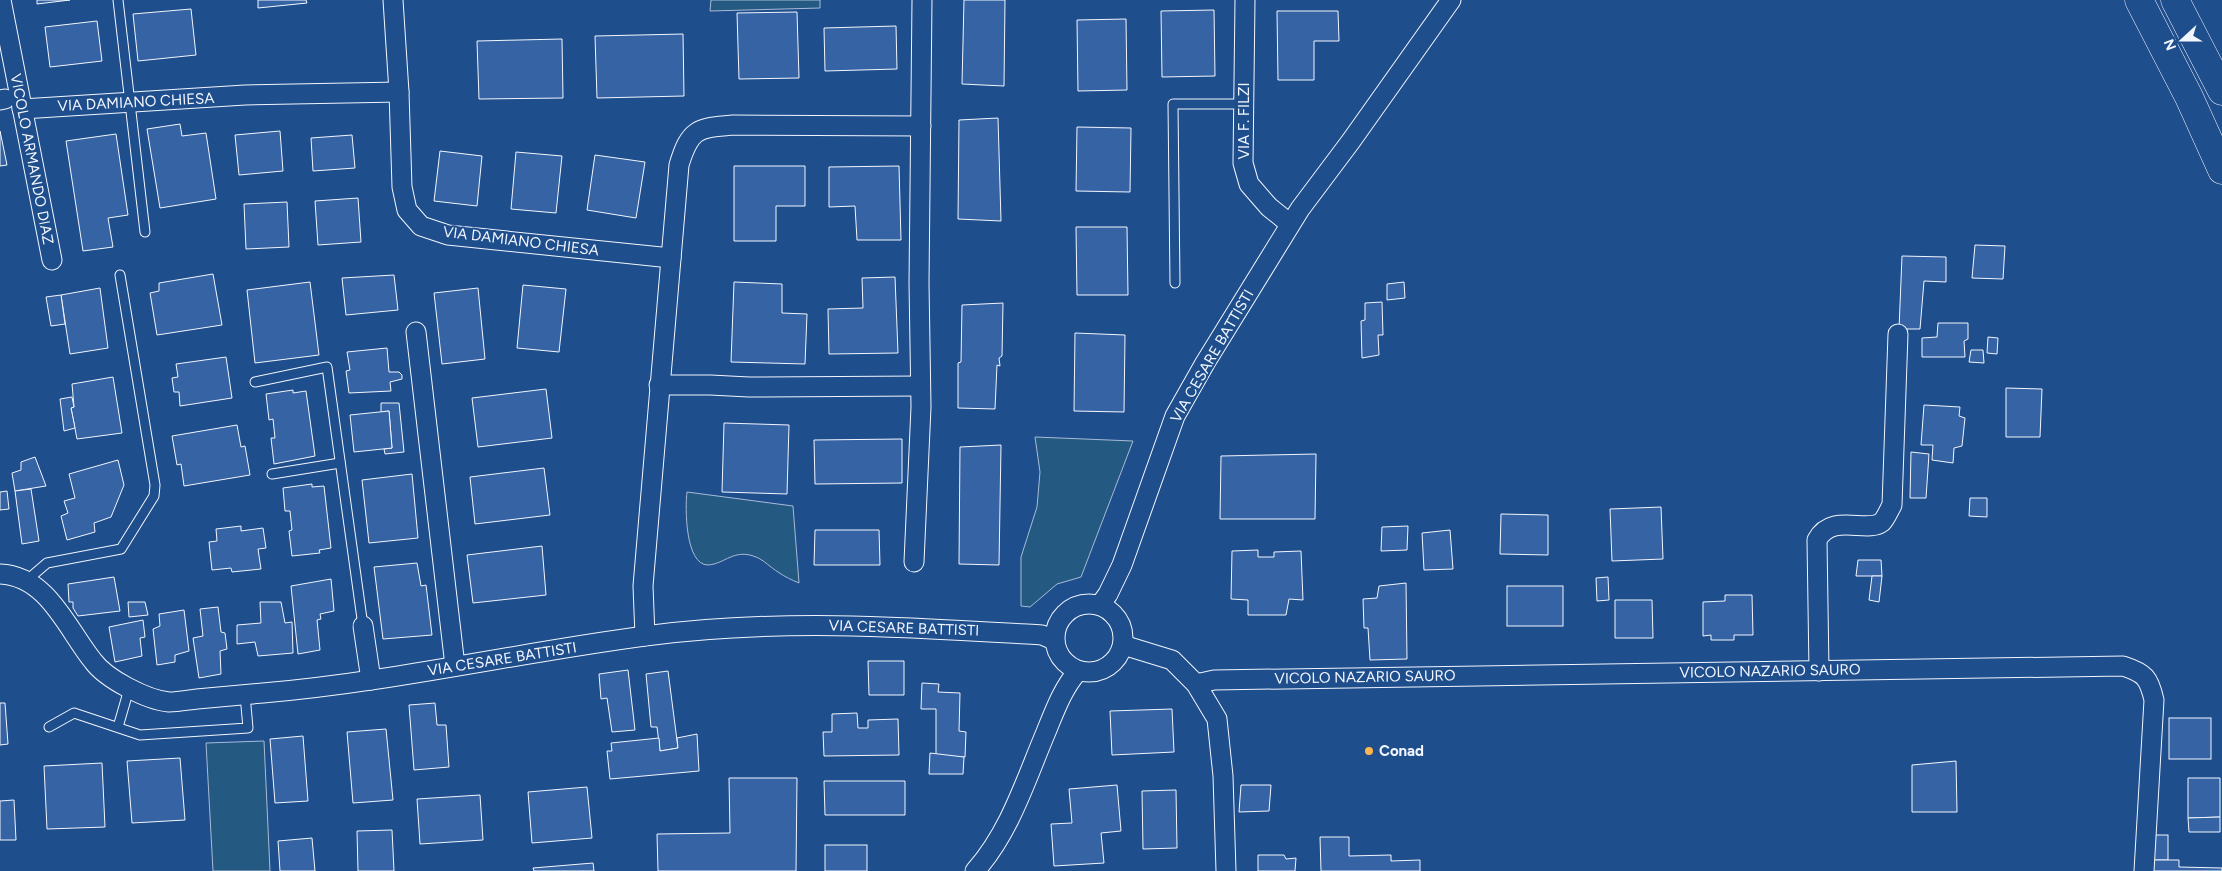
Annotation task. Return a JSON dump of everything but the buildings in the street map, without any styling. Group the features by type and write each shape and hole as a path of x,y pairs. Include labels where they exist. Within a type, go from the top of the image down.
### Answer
{"highway":[{"path":"2139,0 2189,97 2222,170"},
{"path":"2175,0 2222,91"}],"street":[{"name":"VICOLO ARMANDO DIAZ","path":"2,0 52,260"},
{"name":"VIA DAMIANO CHIESA","path":"393,0 400,92 402,187 407,210 421,226 448,235 671,258"},
{"path":"914,562 920,408 922,0"},
{"name":"VIA F. FILZI","path":"1245,0 1243,163 1249,184 1269,207 1290,224"},
{"name":"VIA CESARE BATTISTI","path":"1100,605 1108,594 1122,565 1175,416 1205,363 1290,224 1450,0"},
{"name":"VIA DAMIANO CHIESA","path":"22,109 245,95 400,92"},
{"path":"645,636 643,586 659,385 679,165 684,147 692,134 708,127 732,125 921,126"},
{"path":"416,332 455,666"},
{"path":"1819,671 1818,540 1821,534 1828,529 1839,525 1875,524 1882,522 1892,505 1898,334"},
{"path":"659,385 749,387 919,386"},
{"name":"VIA CESARE BATTISTI","path":"0,574 8,574 26,581 41,592 57,608 94,664 130,689 168,702 303,690 645,636 725,629 840,624 1042,635 1054,640"},
{"path":"1088,603 1100,605 1109,609 1121,625 1122,645 1118,656 1106,668 1089,673 1078,671 1061,659 1054,640 1055,629 1067,610 1077,605 1088,603"},
{"path":"364,626 371,680"},
{"path":"1122,645 1172,660 1196,684 1217,719 1223,776 1226,871"},
{"name":"VICOLO NAZARIO SAURO","path":"1196,684 1214,680 2123,666 2140,672 2150,684 2154,700 2144,871"},
{"path":"975,871 989,856 1010,818 1057,705 1069,681 1078,671"}],"lane":[{"path":"118,0 145,232"},
{"path":"1175,283 1173,104 1244,104"},
{"path":"26,581 48,562 121,549 154,496 155,485 120,275"},
{"path":"255,382 327,368 364,626"},
{"path":"272,474 340,463"},
{"path":"118,727 130,689"},
{"path":"49,726 74,713 140,735 248,728 245,695"}],"shaded area":[{"path":"711,0 820,0 820,8 710,11"},
{"path":"1035,437 1133,441 1081,577 1057,584 1030,607 1021,606 1021,557 1037,507 1040,472"},
{"path":"687,492 793,506 799,583 783,575 759,558 748,555 736,555 708,565 700,562 695,556 688,534"},
{"path":"264,741 270,871 213,871 206,743"}],"place":[{"name":"Conad","path":"1369,751"}]}
